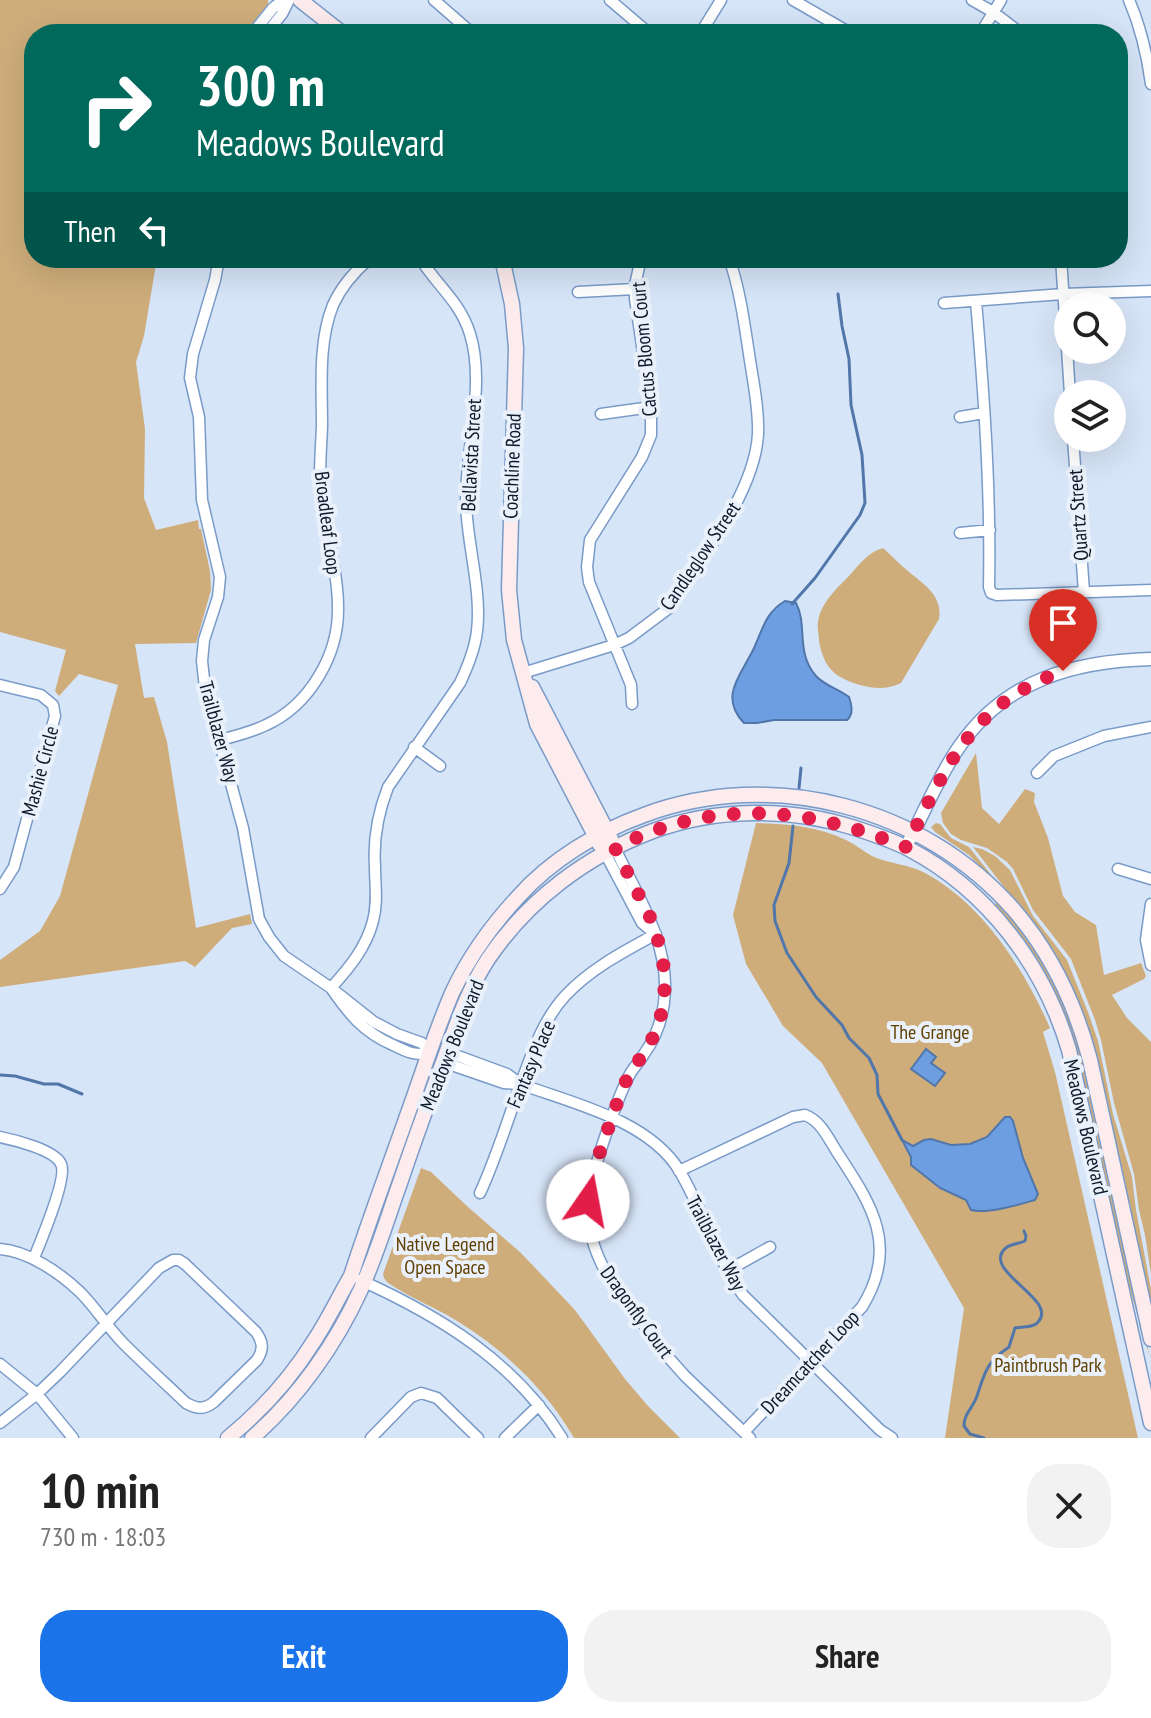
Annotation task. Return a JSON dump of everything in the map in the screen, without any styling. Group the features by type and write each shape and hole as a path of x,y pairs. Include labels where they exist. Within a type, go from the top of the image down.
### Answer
{"main road":[{"path":"300,0 330,24"},
{"name":"Coachline Road","path":"504,268 512,304 516,348 509,590 514,640 537,724 610,850"},
{"name":"Meadows Boulevard","path":"252,1438 315,1369 343,1324 430,1053 454,989 491,929 539,877 571,851 602,834 652,812 689,802 742,795 791,796 834,803 914,832 954,856 1014,910 1052,964 1082,1031 1151,1339"},
{"name":"Meadows Boulevard","path":"228,1438 274,1393 357,1279 417,1134 462,1009 488,959 513,927 562,879 638,837 676,823 720,815 765,813 830,821 906,847 960,884 1000,922 1036,973 1065,1036 1146,1372 1151,1423"},
{"path":"417,1134 417,1118 436,1063 430,1053"},
{"path":"239,1438 269,1407 274,1393"}],"street":[{"path":"260,24 283,0"},
{"path":"274,24 289,0"},
{"path":"434,0 462,24"},
{"path":"610,0 637,24"},
{"path":"706,24 721,0"},
{"path":"793,0 835,24"},
{"path":"972,0 1009,24"},
{"path":"986,24 1001,0"},
{"path":"1129,0 1146,46 1151,84"},
{"name":"Trailblazer Way","path":"217,268 193,354 190,378 199,417 202,500 220,577 218,597 202,649 202,661 205,688 243,828 259,919 284,956 374,1022 422,1043 430,1053"},
{"name":"Broadleaf Loop","path":"220,740 266,726 288,712 306,694 333,648 338,604 320,487 325,337 328,319 342,288 359,268"},
{"name":"Bellavista Street","path":"331,988 360,951 372,924 377,897 375,835 381,805 395,775 460,683 477,632 466,499 476,378 474,348 463,315 428,268"},
{"name":"Cactus Bloom Court","path":"632,704 631,685 589,582 587,567 590,540 642,457 651,435 651,407 635,289 637,268"},
{"name":"Candleglow Street","path":"523,673 614,645 629,638 669,608 738,501 754,462 758,436 741,295 732,268"},
{"path":"1062,268 1063,292"},
{"path":"578,292 635,289"},
{"path":"1122,292 1151,291"},
{"path":"944,303 1054,295"},
{"path":"976,301 991,593 1151,590"},
{"path":"601,414 651,407"},
{"path":"960,417 984,413"},
{"name":"Quartz Street","path":"1074,452 1084,592"},
{"path":"960,533 990,530"},
{"path":"906,847 960,745 983,718 1003,702 1045,678 1072,668 1098,662 1151,659"},
{"name":"Mashie Circle","path":"0,685 41,695 53,705 55,716 14,867 0,889"},
{"path":"1037,773 1054,756 1104,736 1151,727"},
{"path":"414,747 440,766"},
{"name":"Dragonfly Court","path":"610,850 642,923 656,934 665,974 664,1002 662,1017 650,1045 623,1086 589,1187 589,1229 596,1253 609,1278 669,1358 747,1435"},
{"path":"1118,869 1151,879"},
{"path":"1151,904 1146,940 1151,965"},
{"name":"Fantasy Place","path":"480,1193 544,1026 563,998 595,969 656,934"},
{"name":"Trailblazer Way","path":"445,1057 504,1083 520,1084 612,1118 653,1141 679,1171 727,1271 754,1308 880,1430 892,1438"},
{"name":"Dreamcatcher Loop","path":"679,1171 793,1117 809,1116 819,1124 868,1202 877,1224 880,1251 869,1296 747,1435"},
{"path":"0,1137 51,1153 62,1164 63,1175 34,1258"},
{"path":"727,1271 770,1247"},
{"path":"0,1249 34,1258 77,1290 105,1324 186,1403 200,1409 214,1402 257,1360 263,1345 256,1332 185,1264 173,1260 159,1268 105,1324 37,1394 0,1423"},
{"path":"357,1279 458,1332 486,1352 539,1405 562,1438"},
{"path":"0,1364 37,1394 73,1438"},
{"path":"371,1438 411,1397 421,1393 437,1398 478,1438"},
{"path":"505,1438 539,1405"}],"green space":[{"path":"0,0 268,0 252,24 24,24 24,268 155,268 144,336 136,362 145,429 144,498 156,530 198,520 210,571 211,590 196,643 135,644 144,698 154,697 167,742 196,928 250,914 252,924 232,928 195,967 185,961 0,987 0,960 40,931 60,896 118,685 79,674 59,696 55,691 66,650 0,632"},
{"path":"883,548 931,591 938,603 939,619 901,683 878,688 855,683 833,672 821,651 818,624 819,615 834,591 864,559"},
{"path":"976,753 982,808 999,824 1025,789 1035,793 1034,802 1048,838 1063,896 1075,912 1096,925 1104,975 1141,963 1146,976 1112,995 1127,1018 1151,1042 1151,1274 1134,1174 1114,1103 1101,1040 1071,959 1033,910 1007,862 987,848 951,834 943,823 941,813"},
{"name":"The Grange","path":"756,823 791,825 835,835 872,856 925,873 946,886 983,920 1028,983 1050,1028 1043,1032 1055,1072 1138,1438 945,1438 964,1308 822,1063 783,1026 746,964 733,915"},
{"path":"936,823 951,838 969,847 1004,891 969,855 935,832 931,827"},
{"path":"973,847 995,856 1010,870 1033,916 1067,960 1088,1012 1132,1177 1151,1289 1151,1309 1088,1030 1068,980"},
{"path":"998,901 1048,966 1079,1038 1150,1358 1122,1262 1078,1062 993,906"},
{"name":"Native Legend Open Space","path":"421,1168 431,1172 521,1253 575,1310 625,1379 680,1438 574,1438 549,1401 502,1353 447,1315 387,1282 383,1274"}],"water":[{"path":"785,601 796,603 806,658 816,676 849,697 852,712 847,720 744,723 736,713 733,704 735,685 769,616"},
{"path":"926,1049 936,1057 931,1063 945,1073 935,1086 911,1069"},
{"path":"1005,1117 1013,1121 1023,1158 1038,1194 1035,1200 994,1210 971,1210 966,1200 940,1188 911,1165 911,1157 902,1140 913,1146 931,1139 951,1145 970,1144 987,1137"}],"waterway":[{"path":"792,604 815,578 860,515 865,503 862,455 851,405 849,359 838,294"},
{"path":"799,788 801,768"},
{"path":"793,826 789,863 774,905 775,921 787,953 816,997 869,1058 877,1075 878,1094 902,1140"},
{"path":"0,1075 58,1084 82,1094"},
{"path":"984,1438 970,1434 964,1426 985,1373 996,1357 1009,1347 1015,1328 1036,1324 1042,1313 1030,1294 1002,1265 1001,1256 1007,1247 1025,1241 1024,1231"}],"route":[{"path":"588,1201 592,1175 623,1086 657,1031 664,1002 665,974 652,921 615,848 676,823 720,815 765,813 830,821 906,847 960,745 983,718 1011,696 1063,671"}],"park label":[{"name":"Paintbrush Park","path":"1048,1365"}]}
